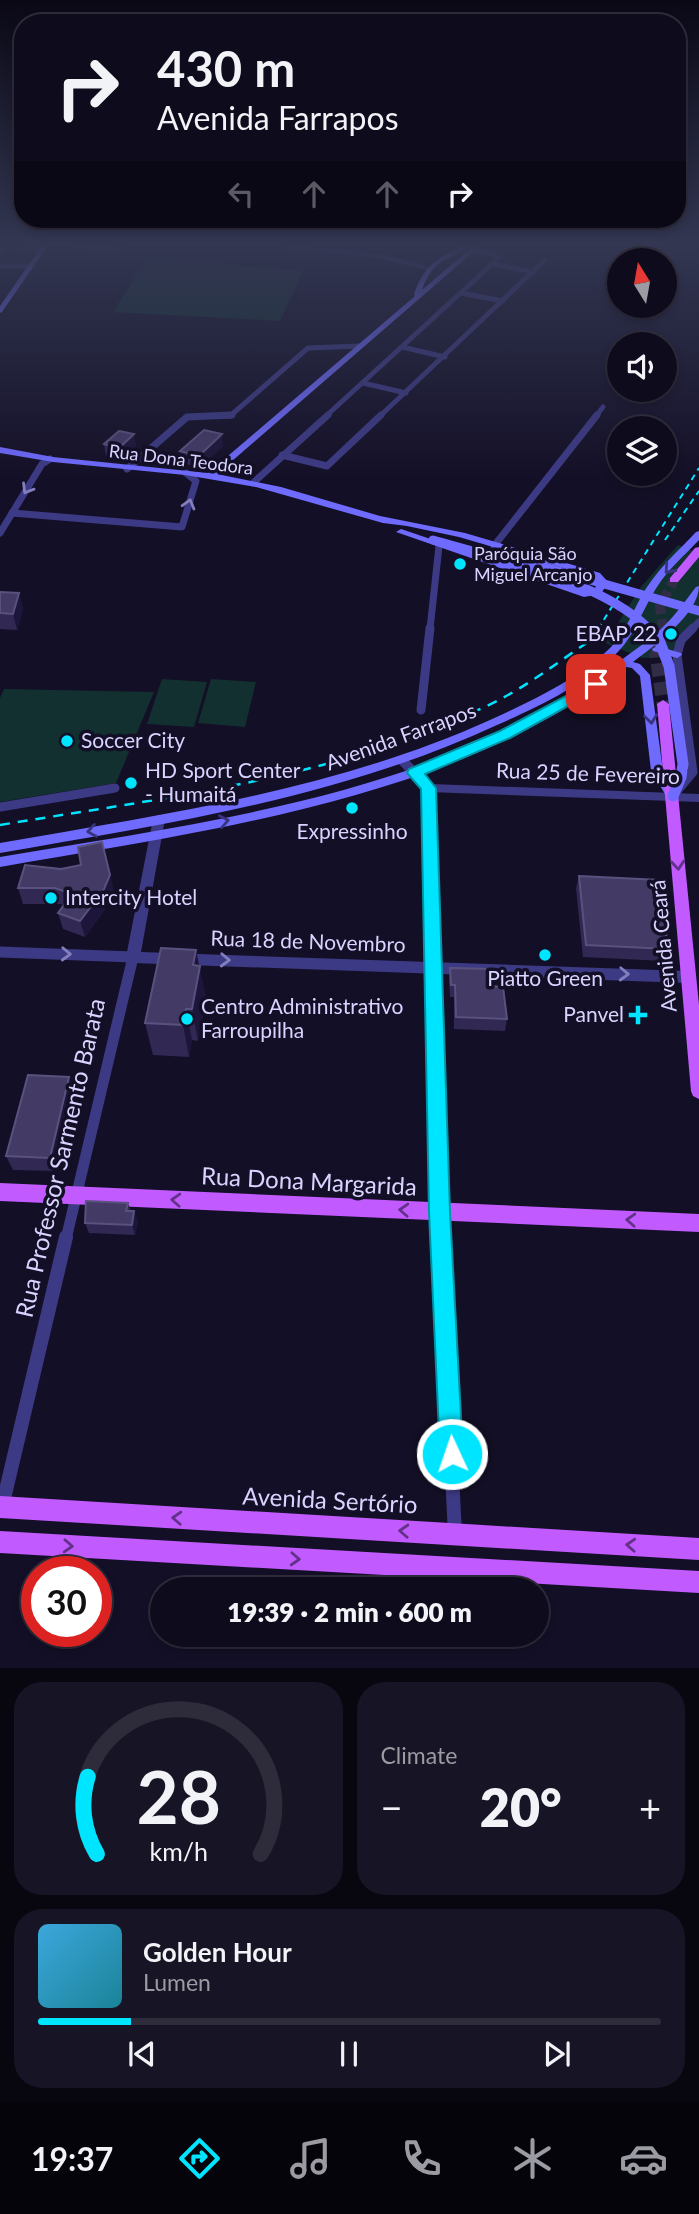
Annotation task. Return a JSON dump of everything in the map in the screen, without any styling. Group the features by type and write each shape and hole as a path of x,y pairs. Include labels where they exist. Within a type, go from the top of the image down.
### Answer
{"main road":[{"path":"210,479 384,325"},
{"name":"Rua Dona Teodora","path":"0,450 46,462 186,473 401,531"},
{"name":"Rua Dona Teodora","path":"0,456 196,481 210,479 253,483 380,519 436,541"},
{"path":"380,519 409,523 597,575 603,582 597,592 587,595 436,541"},
{"path":"401,531 517,565 573,586 635,616 651,629 661,643 668,661 683,772 672,796"},
{"name":"Avenida Farrapos","path":"0,848 313,789 403,761 490,725 584,675 626,637 651,588 699,534"},
{"path":"436,541 699,611"},
{"path":"674,580 699,550"},
{"name":"Avenida Farrapos","path":"0,862 317,802 414,773 505,735 596,684 664,633 699,589"},
{"path":"646,647 677,655"},
{"name":"Avenida Ceará","path":"625,663 636,666 645,675 657,771 672,796"},
{"name":"Avenida Ceará","path":"663,704 693,977 699,1091"},
{"name":"Rua Dona Margarida","path":"0,1192 699,1223"},
{"name":"Avenida Sertório","path":"1,1507 699,1549"},
{"path":"0,1542 699,1583"}],"street":[{"path":"253,483 426,325"},
{"path":"282,455 327,466 478,325"},
{"path":"127,469 187,417 230,416 309,348 360,346"},
{"path":"402,346 445,356"},
{"path":"363,383 406,393"},
{"path":"494,546 603,407"},
{"path":"0,533 46,462"},
{"path":"12,513 182,527 196,481 186,473"},
{"path":"421,710 436,541"},
{"path":"672,796 693,772 677,655 681,640 699,622 692,615 691,600"},
{"path":"403,761 428,788 439,1212 455,1534"},
{"path":"0,807 115,788"},
{"name":"Rua 25 de Fevereiro","path":"428,788 699,797"},
{"name":"Rua Professor Sarmento Barata","path":"1,1507 133,957 159,819"},
{"name":"Rua 18 de Novembro","path":"0,952 693,977"}],"green space":[{"path":"678,545 699,553 699,621 680,635 674,657 642,658 605,643 641,587"},
{"path":"162,679 207,682 194,727 147,724"},
{"path":"211,679 256,682 245,727 198,723"},
{"name":"Soccer City","path":"4,689 154,692 116,783 0,802 0,698"}],"building":[{"path":"204,430 222,434 199,456 180,451"},
{"path":"119,431 134,434 118,449 104,444"},
{"path":"0,592 19,593 13,614 0,613"},
{"path":"102,842 110,875 104,889 80,921 58,913 72,894 55,888 18,888 25,865 61,869 81,865 78,847"},
{"path":"579,876 660,880 668,949 586,945"},
{"path":"161,948 196,950 193,965 200,966 192,1009 186,1009 183,1025 145,1023"},
{"path":"450,968 490,969 491,986 503,987 507,1019 456,1017 455,985 451,985"},
{"path":"28,1075 69,1077 50,1158 6,1156"},
{"path":"86,1201 128,1203 126,1211 134,1211 132,1225 85,1223"}],"tunnel":[{"path":"663,629 660,606 674,580"},
{"path":"662,628 665,635 656,655 663,704"}],"railway":[{"path":"598,629 699,468"},
{"path":"665,540 699,491"},
{"path":"0,825 190,794 316,767 378,749 497,701 591,640 599,628"}],"place":[{"name":"Paróquia São Miguel Arcanjo","path":"460,564"},
{"name":"EBAP 22","path":"671,634"},
{"name":"Soccer City","path":"67,741"},
{"name":"HD Sport Center - Humaitá","path":"131,783"},
{"name":"Expressinho","path":"352,808"},
{"name":"Intercity Hotel","path":"51,898"},
{"name":"Piatto Green","path":"545,955"},
{"name":"Panvel","path":"638,1015"},
{"name":"Centro Administrativo Farroupilha","path":"187,1019"}],"route":[{"path":"452,1454 439,1212 428,788 414,773 505,735 596,684"}]}
